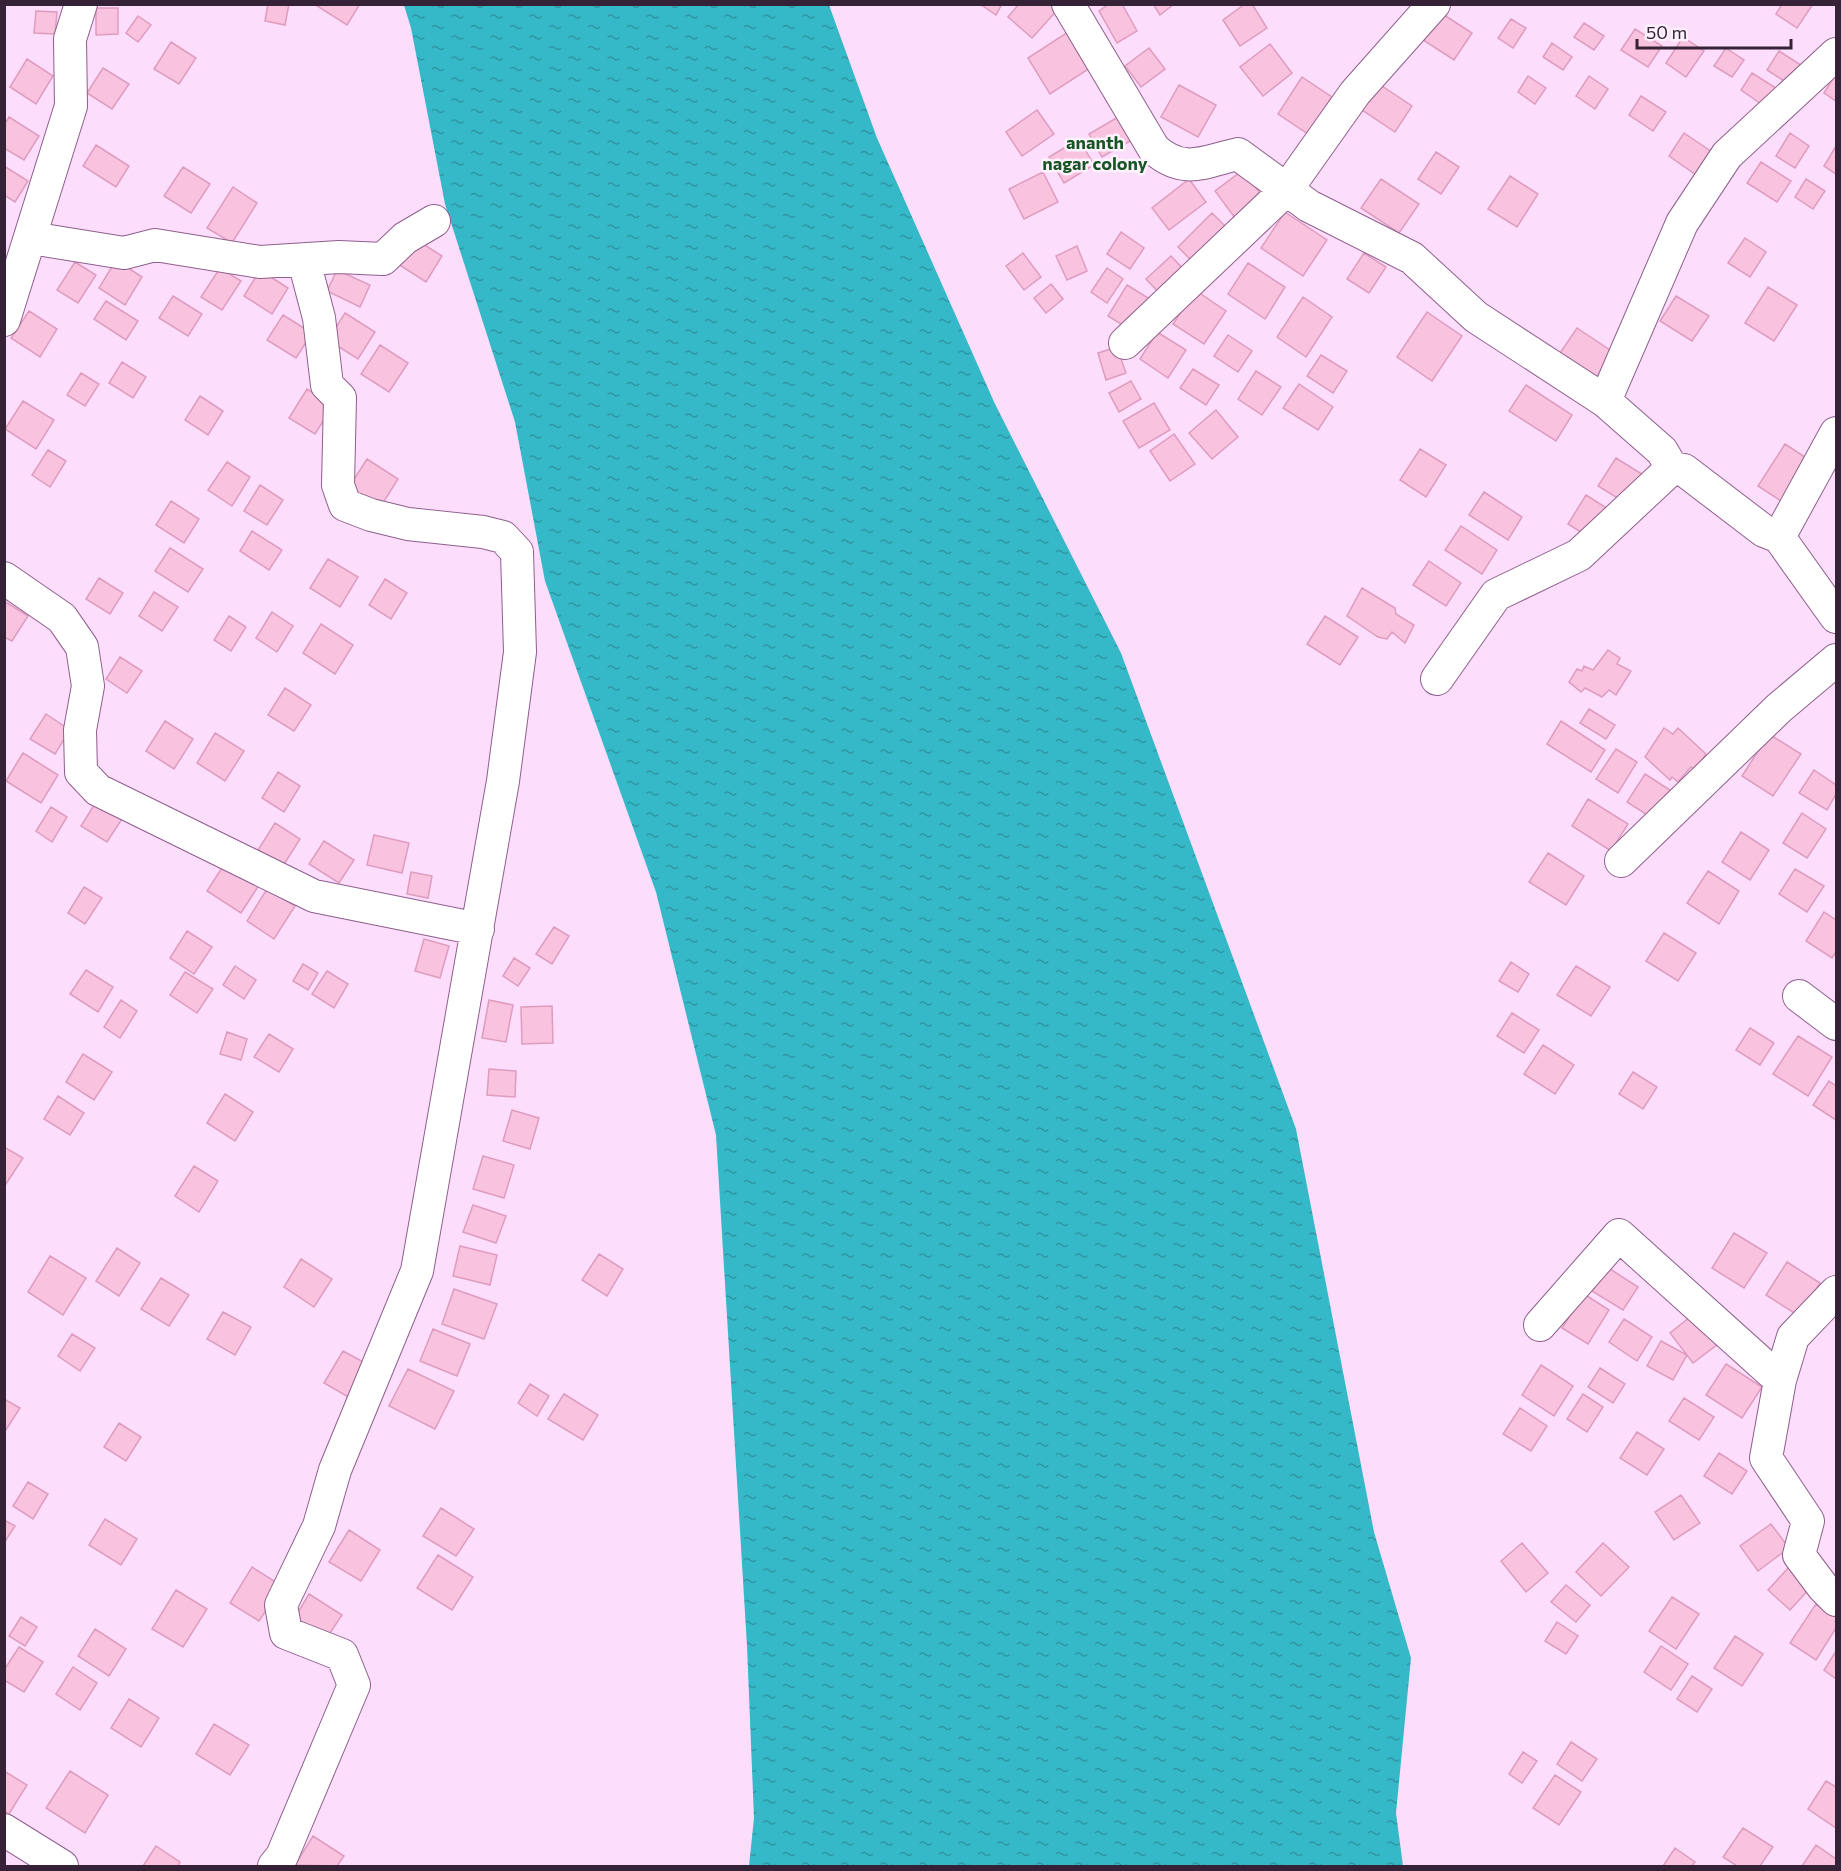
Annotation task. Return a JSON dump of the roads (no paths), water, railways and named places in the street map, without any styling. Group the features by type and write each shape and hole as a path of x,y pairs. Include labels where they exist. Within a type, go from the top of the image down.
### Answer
{"street":[{"path":"4,320 71,106 70,39 81,4"},
{"path":"1068,4 1154,149 1168,161 1184,166 1238,154 1309,206 1412,258 1476,317 1605,401 1662,451 1672,468"},
{"path":"1125,343 1287,189 1354,93 1434,4"},
{"path":"1605,401 1688,213 1727,155 1836,54"},
{"path":"31,238 124,253 155,245 260,262 339,258 383,259 405,238 434,221"},
{"path":"274,1866 282,1856 354,1685 342,1655 286,1633 281,1605 319,1526 335,1470 417,1271 503,781 520,652 517,552 504,537 408,524 371,515 345,505 338,485 340,399 327,385 319,318 304,261"},
{"path":"1779,537 1836,434"},
{"path":"1672,468 1684,470 1764,531 1779,537 1836,617"},
{"path":"1437,680 1496,595 1579,555 1672,468"},
{"path":"4,578 62,618 82,647 88,686 80,730 81,772 98,790 314,896 477,929"},
{"path":"1621,861 1779,708 1836,660"},
{"path":"1798,996 1836,1024"},
{"path":"1540,1325 1619,1235 1780,1380"},
{"path":"1836,1292 1793,1337 1780,1380 1766,1458 1808,1521 1799,1555 1836,1600"},
{"path":"4,1830 62,1866"}],"water":[{"path":"404,5 829,5 877,138 995,404 1121,653 1296,1129 1374,1532 1411,1658 1396,1813 1403,1866 749,1866 754,1818 747,1646 716,1135 656,892 545,581 515,422 445,204 411,28"}],"district":[{"name":"ananth nagar colony","path":"1095,153"}]}
